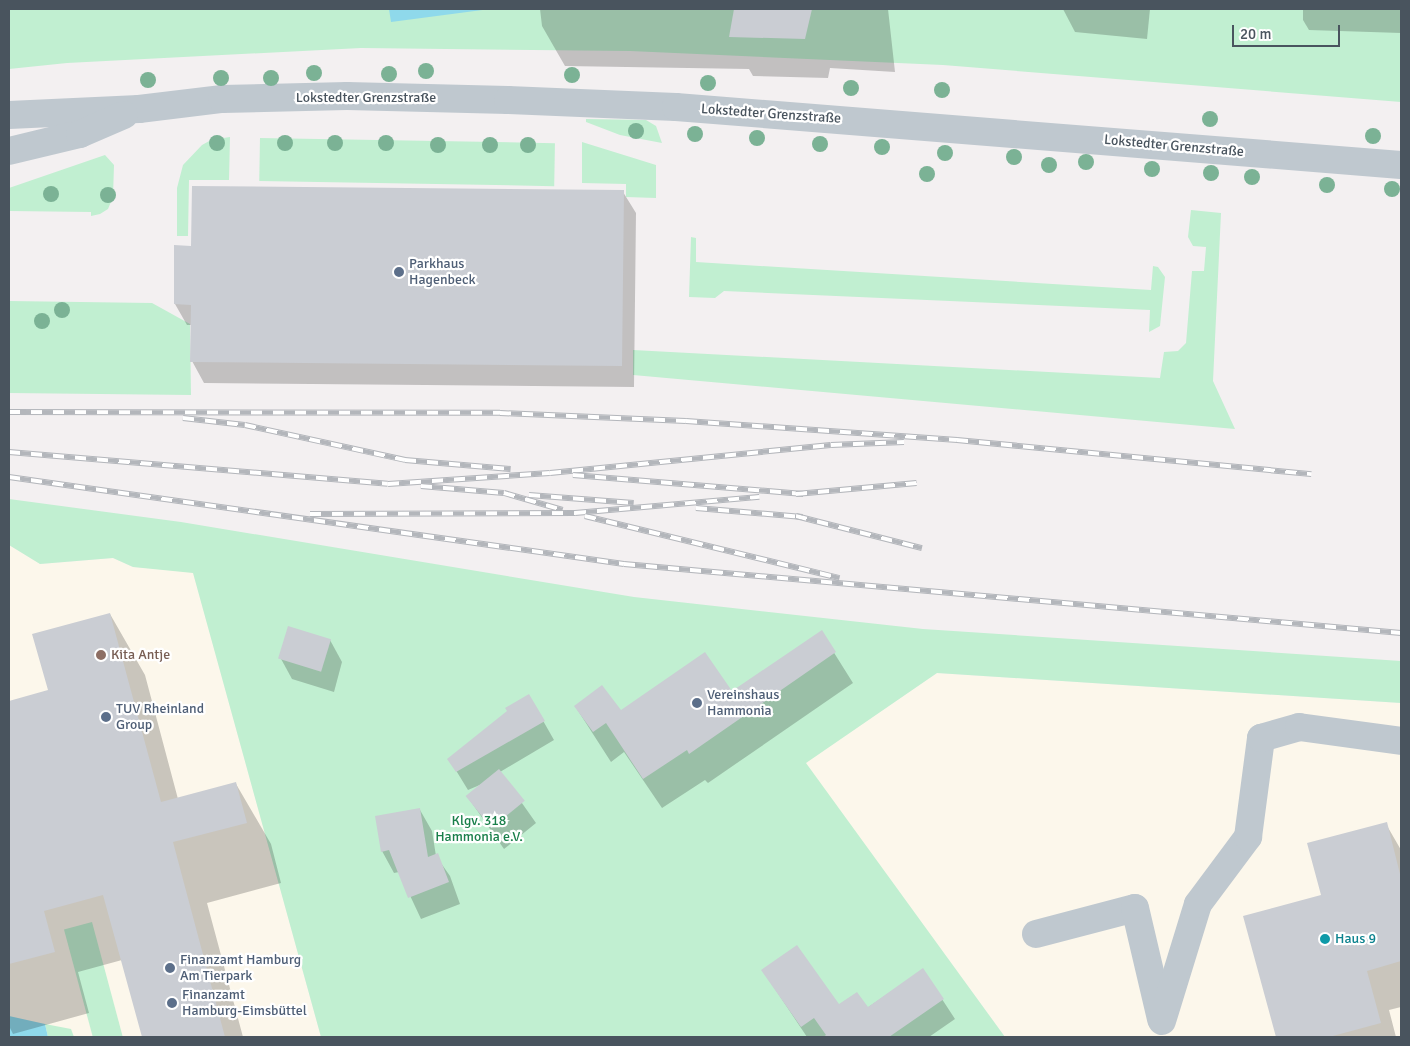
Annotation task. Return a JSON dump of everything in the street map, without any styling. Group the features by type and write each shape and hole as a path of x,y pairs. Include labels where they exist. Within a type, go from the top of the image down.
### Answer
{"street":[{"name":"Lokstedter Grenzstraße","path":"9,114 139,109 222,99 348,96 579,103 1033,134 1401,165"},
{"name":"Lokstedter Grenzstraße","path":"9,151 80,134 139,109"},
{"path":"1164,1029 1198,904 1248,837 1261,738 1299,727 1401,741"},
{"path":"1036,934 1135,908 1164,1029"}],"shaded area":[{"path":"9,545 40,564 113,558 133,567 193,572 321,1037 9,1037"},
{"path":"937,673 1401,703 1401,1037 1005,1037 805,763"}],"green space":[{"path":"9,9 1401,9 1401,102 943,65 630,51 361,48 67,63 9,69"},
{"path":"586,119 646,120 656,126 662,143 620,135 586,122"},
{"path":"230,137 229,180 189,180 188,236 177,236 177,188 183,165 202,145 211,140"},
{"path":"260,138 555,143 554,186 259,181"},
{"path":"582,142 656,165 656,198 626,197 626,184 582,183"},
{"path":"105,155 114,165 113,197 108,209 100,214 91,216 91,212 9,211 9,188"},
{"path":"1191,210 1221,213 1213,381 1235,429 633,375 633,350 1160,378 1164,352 1178,351 1186,343 1192,271 1204,271 1206,247 1193,246 1188,237"},
{"path":"691,237 696,238 696,262 1151,290 1153,266 1158,267 1165,277 1160,326 1149,332 1150,310 724,291 715,298 689,297"},
{"path":"9,301 152,303 190,324 191,395 9,393"},
{"name":"Klgv. 318 Hammonia e.V.","path":"9,499 181,522 634,597 923,629 1401,661 1401,703 937,673 806,763 1005,1037 321,1037 193,573 133,567 113,558 40,564 9,545"},
{"path":"92,922 123,1037 93,1037 64,930"},
{"path":"45,1024 71,1029 74,1037 48,1037"}],"water":[{"path":"389,9 490,9 391,22"},
{"path":"9,1016 45,1024 48,1037 9,1037"}],"building":[{"path":"734,9 812,9 805,39 729,37"},
{"name":"Parkhaus Hagenbeck","path":"192,186 624,190 622,366 190,362 191,305 174,304 174,245 191,246"},
{"path":"110,613 161,802 236,782 247,823 173,842 225,1037 142,1037 103,895 44,911 55,952 9,964 9,701 48,690 32,634"},
{"path":"288,626 331,639 321,672 278,659"},
{"path":"822,630 836,652 689,754 687,750 643,779 606,723 593,732 574,706 602,685 621,710 705,652 732,691"},
{"path":"529,694 545,721 456,772 447,759 507,711 505,708"},
{"path":"499,769 525,801 491,828 466,796"},
{"path":"420,808 428,857 438,853 449,882 408,898 389,850 381,852 375,816"},
{"name":"Haus 9","path":"1387,822 1401,878 1401,961 1367,971 1381,1023 1329,1037 1276,1037 1243,916 1321,895 1307,843"},
{"path":"797,945 839,1004 857,992 868,1007 923,968 944,999 889,1037 823,1037 826,1035 814,1018 801,1027 761,970"}],"railway":[{"path":"9,412 500,413 686,421 957,440 1311,474"},
{"path":"183,418 245,425 405,460 511,469"},
{"path":"9,452 388,484 550,473 831,445 904,442"},
{"path":"573,475 803,494"},
{"path":"9,477 624,564 1401,633"},
{"path":"796,494 917,483"},
{"path":"421,486 504,493 563,510"},
{"path":"529,495 634,503"},
{"path":"310,514 575,513 759,497"},
{"path":"696,508 803,517"},
{"path":"585,516 840,578"},
{"path":"796,516 922,548"}],"place":[{"name":"Parkhaus Hagenbeck","path":"399,272"},
{"name":"Kita Antje","path":"101,655"},
{"name":"Vereinshaus Hammonia","path":"697,703"},
{"name":"TUV Rheinland Group","path":"106,717"},
{"name":"Haus 9","path":"1325,939"},
{"name":"Finanzamt Hamburg Am Tierpark","path":"170,968"},
{"name":"Finanzamt Hamburg-Eimsbüttel","path":"172,1003"}]}
